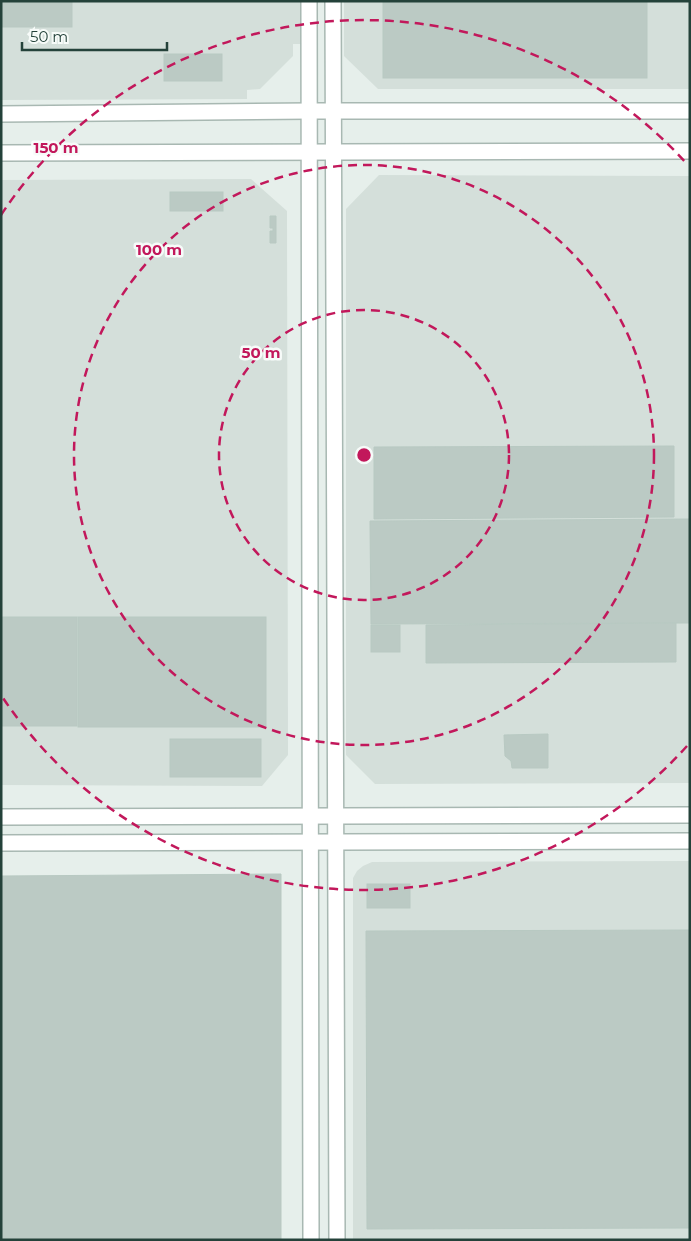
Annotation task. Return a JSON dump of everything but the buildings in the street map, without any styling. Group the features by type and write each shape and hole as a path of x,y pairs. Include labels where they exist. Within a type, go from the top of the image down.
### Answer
{"street":[{"path":"309,1 312,1240"},
{"path":"333,1 337,1240"},
{"path":"1,114 310,111 690,111"},
{"path":"1,154 690,151"},
{"path":"1,817 690,815"},
{"path":"1,843 690,841"}],"shaded area":[{"path":"1,1 303,1 304,44 293,44 293,56 260,89 247,90 247,99 1,100"},
{"path":"344,1 690,1 690,89 378,89 344,56"},
{"path":"379,175 690,176 690,783 375,784 346,755 346,209"},
{"path":"251,179 287,211 288,755 262,786 1,785 1,180"},
{"path":"690,861 690,1240 353,1240 353,878 357,871 372,862"}]}
